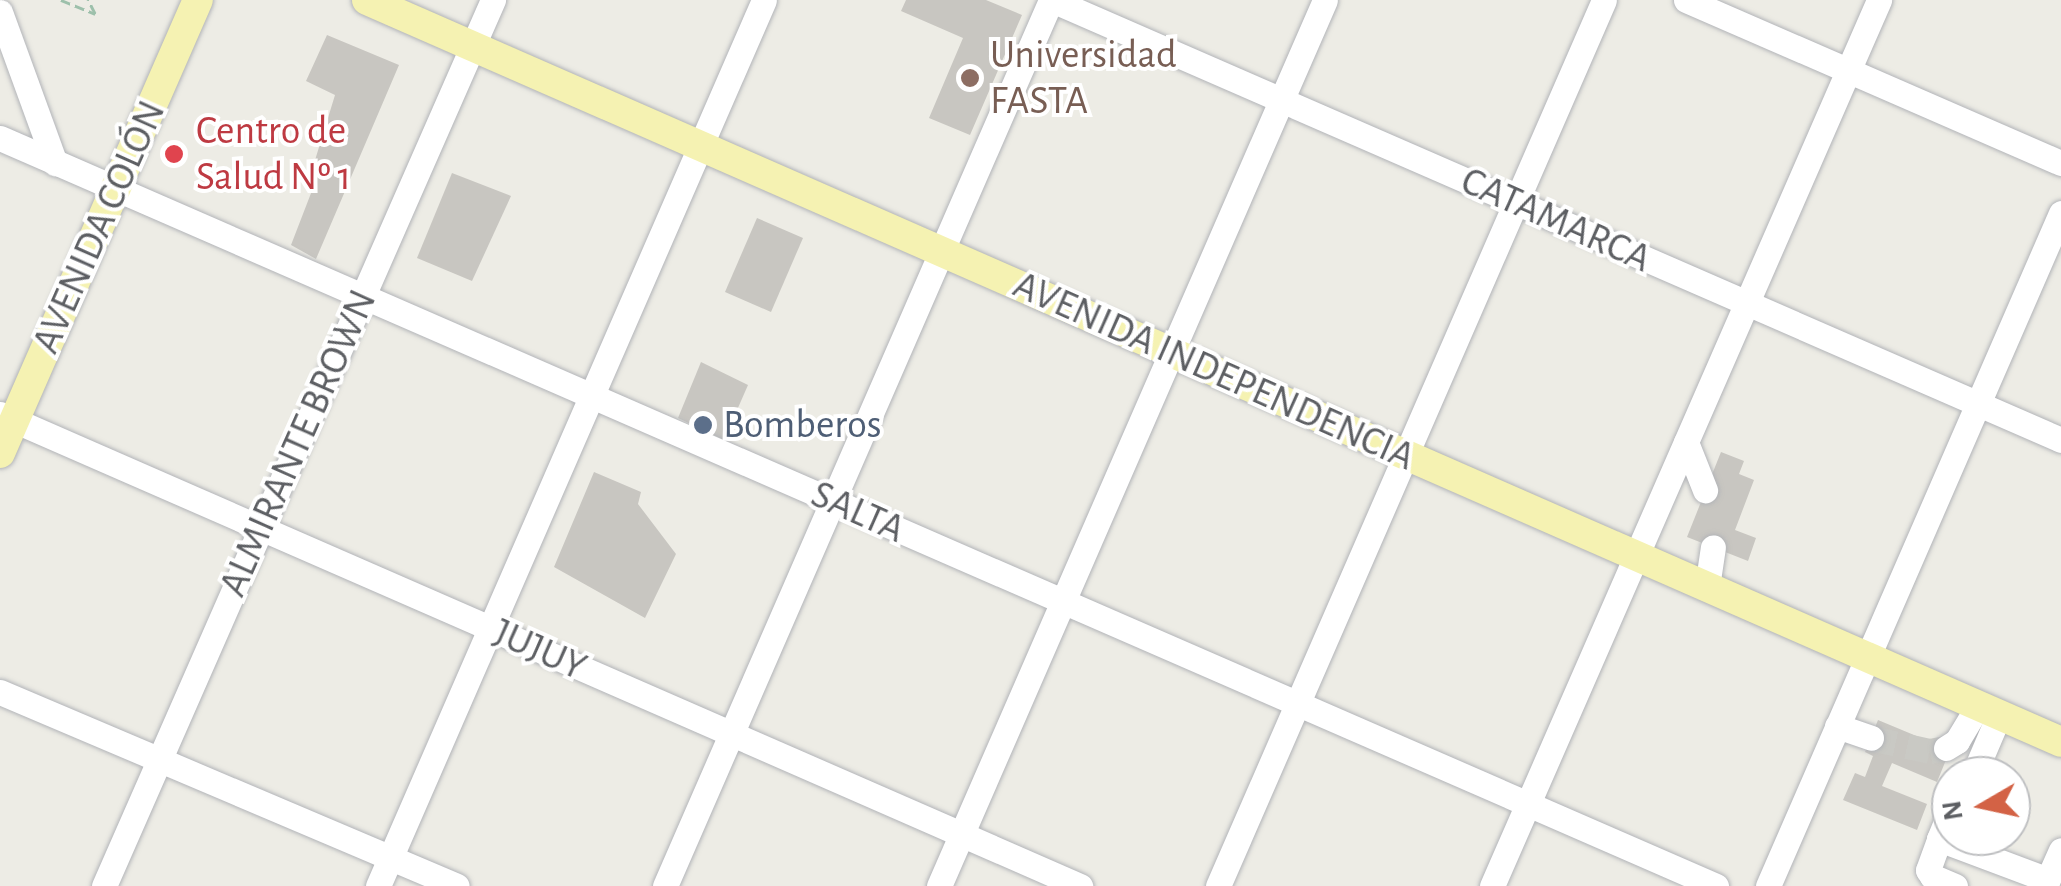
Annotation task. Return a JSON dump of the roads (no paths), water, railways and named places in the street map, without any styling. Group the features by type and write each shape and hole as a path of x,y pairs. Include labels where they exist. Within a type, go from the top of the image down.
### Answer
{"main road":[{"name":"AVENIDA COLÓN","path":"0,453 7,417 116,189 198,0"},
{"name":"AVENIDA INDEPENDENCIA","path":"367,0 2061,742"}],"street":[{"name":"ALMIRANTE BROWN","path":"104,886 493,0"},
{"path":"378,886 764,0"},
{"path":"665,886 1051,0"},
{"name":"CATAMARCA","path":"1051,0 2061,440"},
{"path":"939,886 1326,0"},
{"path":"1218,886 1604,0"},
{"path":"1686,0 2061,163"},
{"path":"1492,886 1880,0"},
{"path":"0,12 54,162"},
{"name":"SALTA","path":"0,138 1716,886"},
{"path":"1768,886 2061,212"},
{"name":"JUJUY","path":"7,417 1080,886"},
{"path":"1686,442 1706,490"},
{"path":"1708,587 1712,547"},
{"path":"0,692 457,886"},
{"path":"1946,748 1989,710"},
{"path":"1979,756 1989,710"},
{"path":"1837,726 1870,738"},
{"path":"1980,856 2046,883 2061,850"},
{"path":"1933,856 1928,870 1932,876 1956,886"}],"tunnel":[{"path":"1871,738 1930,751 1946,748"}],"place":[{"name":"Universidad FASTA","path":"970,78"},
{"name":"Centro de Salud Nº 1","path":"174,154"},
{"name":"Bomberos","path":"703,425"}]}
